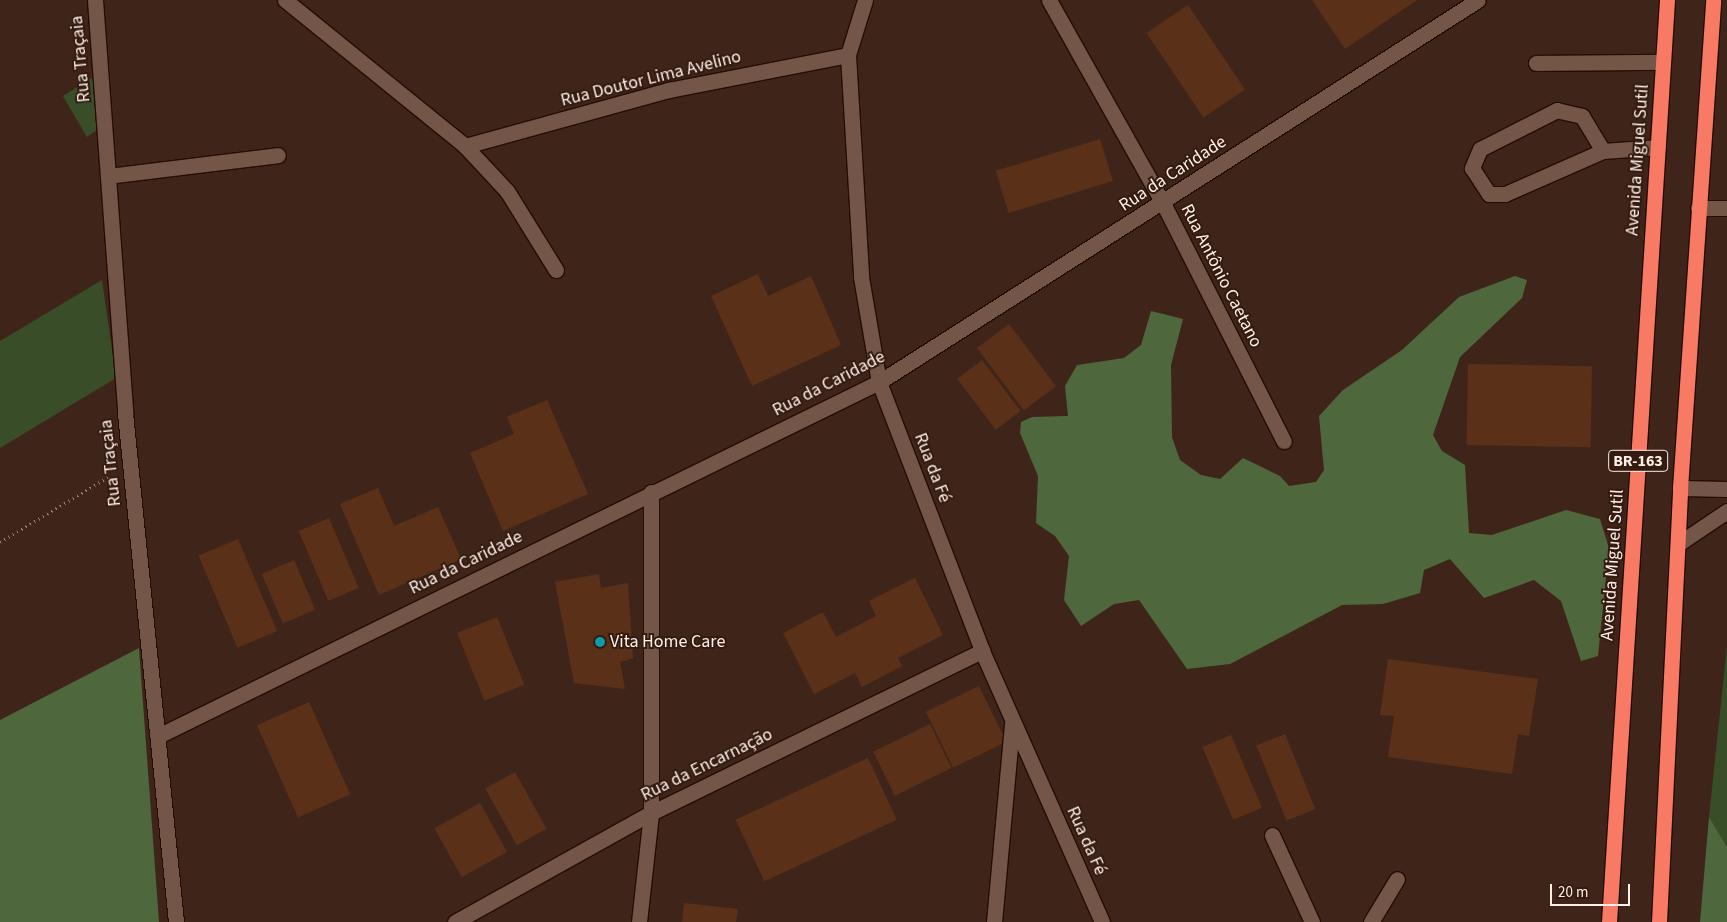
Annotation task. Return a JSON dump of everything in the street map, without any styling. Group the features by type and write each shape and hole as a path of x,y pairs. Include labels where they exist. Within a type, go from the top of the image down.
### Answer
{"highway":[{"name":"Avenida Miguel Sutil","path":"1609,922 1667,0"},
{"name":"BR-163","path":"1659,922 1680,488 1713,0"}],"street":[{"name":"Rua Traçaia","path":"95,0 130,464 160,735 176,922"},
{"path":"285,0 465,146 507,192 556,270"},
{"name":"Rua da Fé","path":"866,0 848,54 861,277 879,382 982,652 1102,922"},
{"name":"Rua Antônio Caetano","path":"1049,0 1163,203 1284,440"},
{"name":"Rua da Caridade","path":"160,735 651,492 879,382 1163,203 1478,0"},
{"name":"Rua Doutor Lima Avelino","path":"465,146 669,90 848,54"},
{"path":"1536,62 1663,62"},
{"path":"1603,151 1582,116 1557,110 1480,149 1472,168 1488,194 1505,194 1603,151 1658,147"},
{"path":"108,176 278,155"},
{"path":"1698,208 1727,208"},
{"path":"1680,488 1727,490"},
{"path":"639,922 651,812 651,492"},
{"path":"1678,544 1727,511"},
{"name":"Rua da Encarnação","path":"455,922 651,812 982,652"},
{"path":"994,922 1012,723"},
{"path":"1272,834 1312,922"},
{"path":"1371,922 1397,878"}],"path":[{"path":"0,542 130,464"}],"green space":[{"path":"95,76 97,130 87,137 63,96"},
{"path":"1515,276 1527,280 1522,298 1460,357 1433,435 1442,451 1465,465 1469,533 1492,535 1566,510 1600,519 1609,548 1598,656 1581,661 1561,601 1534,580 1484,598 1450,559 1424,570 1420,593 1383,604 1342,605 1230,664 1187,669 1139,600 1114,604 1081,626 1064,600 1069,556 1055,536 1036,523 1038,476 1020,433 1021,422 1032,417 1068,416 1065,386 1077,365 1124,358 1141,345 1151,311 1183,319 1171,365 1172,437 1180,460 1201,475 1220,479 1243,458 1280,476 1289,486 1316,482 1324,470 1319,416 1343,390 1402,350 1459,297"},
{"path":"102,280 116,378 0,448 0,341"},
{"path":"1727,646 1727,847 1709,817"},
{"path":"139,648 159,922 0,922 0,720"},
{"path":"1709,817 1727,847 1727,922 1700,922"}],"building":[{"path":"1312,0 1417,0 1345,49"},
{"path":"1188,5 1245,90 1204,118 1147,33"},
{"path":"1100,139 1113,181 1009,213 996,171"},
{"path":"758,274 768,296 811,276 841,345 752,386 711,296"},
{"path":"1009,324 1056,386 1024,410 977,348"},
{"path":"982,360 1021,411 996,430 957,379"},
{"path":"1468,364 1592,366 1591,447 1467,445"},
{"path":"547,400 588,494 503,531 470,453 514,434 507,417"},
{"path":"378,488 394,526 438,507 461,559 379,595 340,504"},
{"path":"329,518 359,588 328,601 299,531"},
{"path":"238,539 277,631 237,648 198,556"},
{"path":"294,560 315,610 283,623 262,574"},
{"name":"Vita Home Care","path":"599,574 601,588 628,583 633,658 620,662 625,689 574,683 555,582"},
{"path":"915,578 943,635 898,658 902,666 862,687 855,673 814,694 783,633 823,612 836,637 876,616 869,601"},
{"path":"497,617 524,685 484,701 457,633"},
{"path":"1388,659 1538,679 1529,736 1518,734 1512,774 1388,757 1394,716 1380,715"},
{"path":"979,686 1006,742 953,768 926,712"},
{"path":"309,702 350,794 298,817 257,725"},
{"path":"930,724 951,768 895,796 873,752"},
{"path":"1285,734 1315,809 1287,821 1256,746"},
{"path":"1231,735 1262,808 1233,820 1202,747"},
{"path":"868,758 897,820 764,881 736,820"},
{"path":"515,772 547,829 517,845 485,788"},
{"path":"480,803 507,852 462,877 435,828"},
{"path":"684,903 738,909 736,922 682,922"}],"place":[{"name":"Vita Home Care","path":"600,642"}]}
